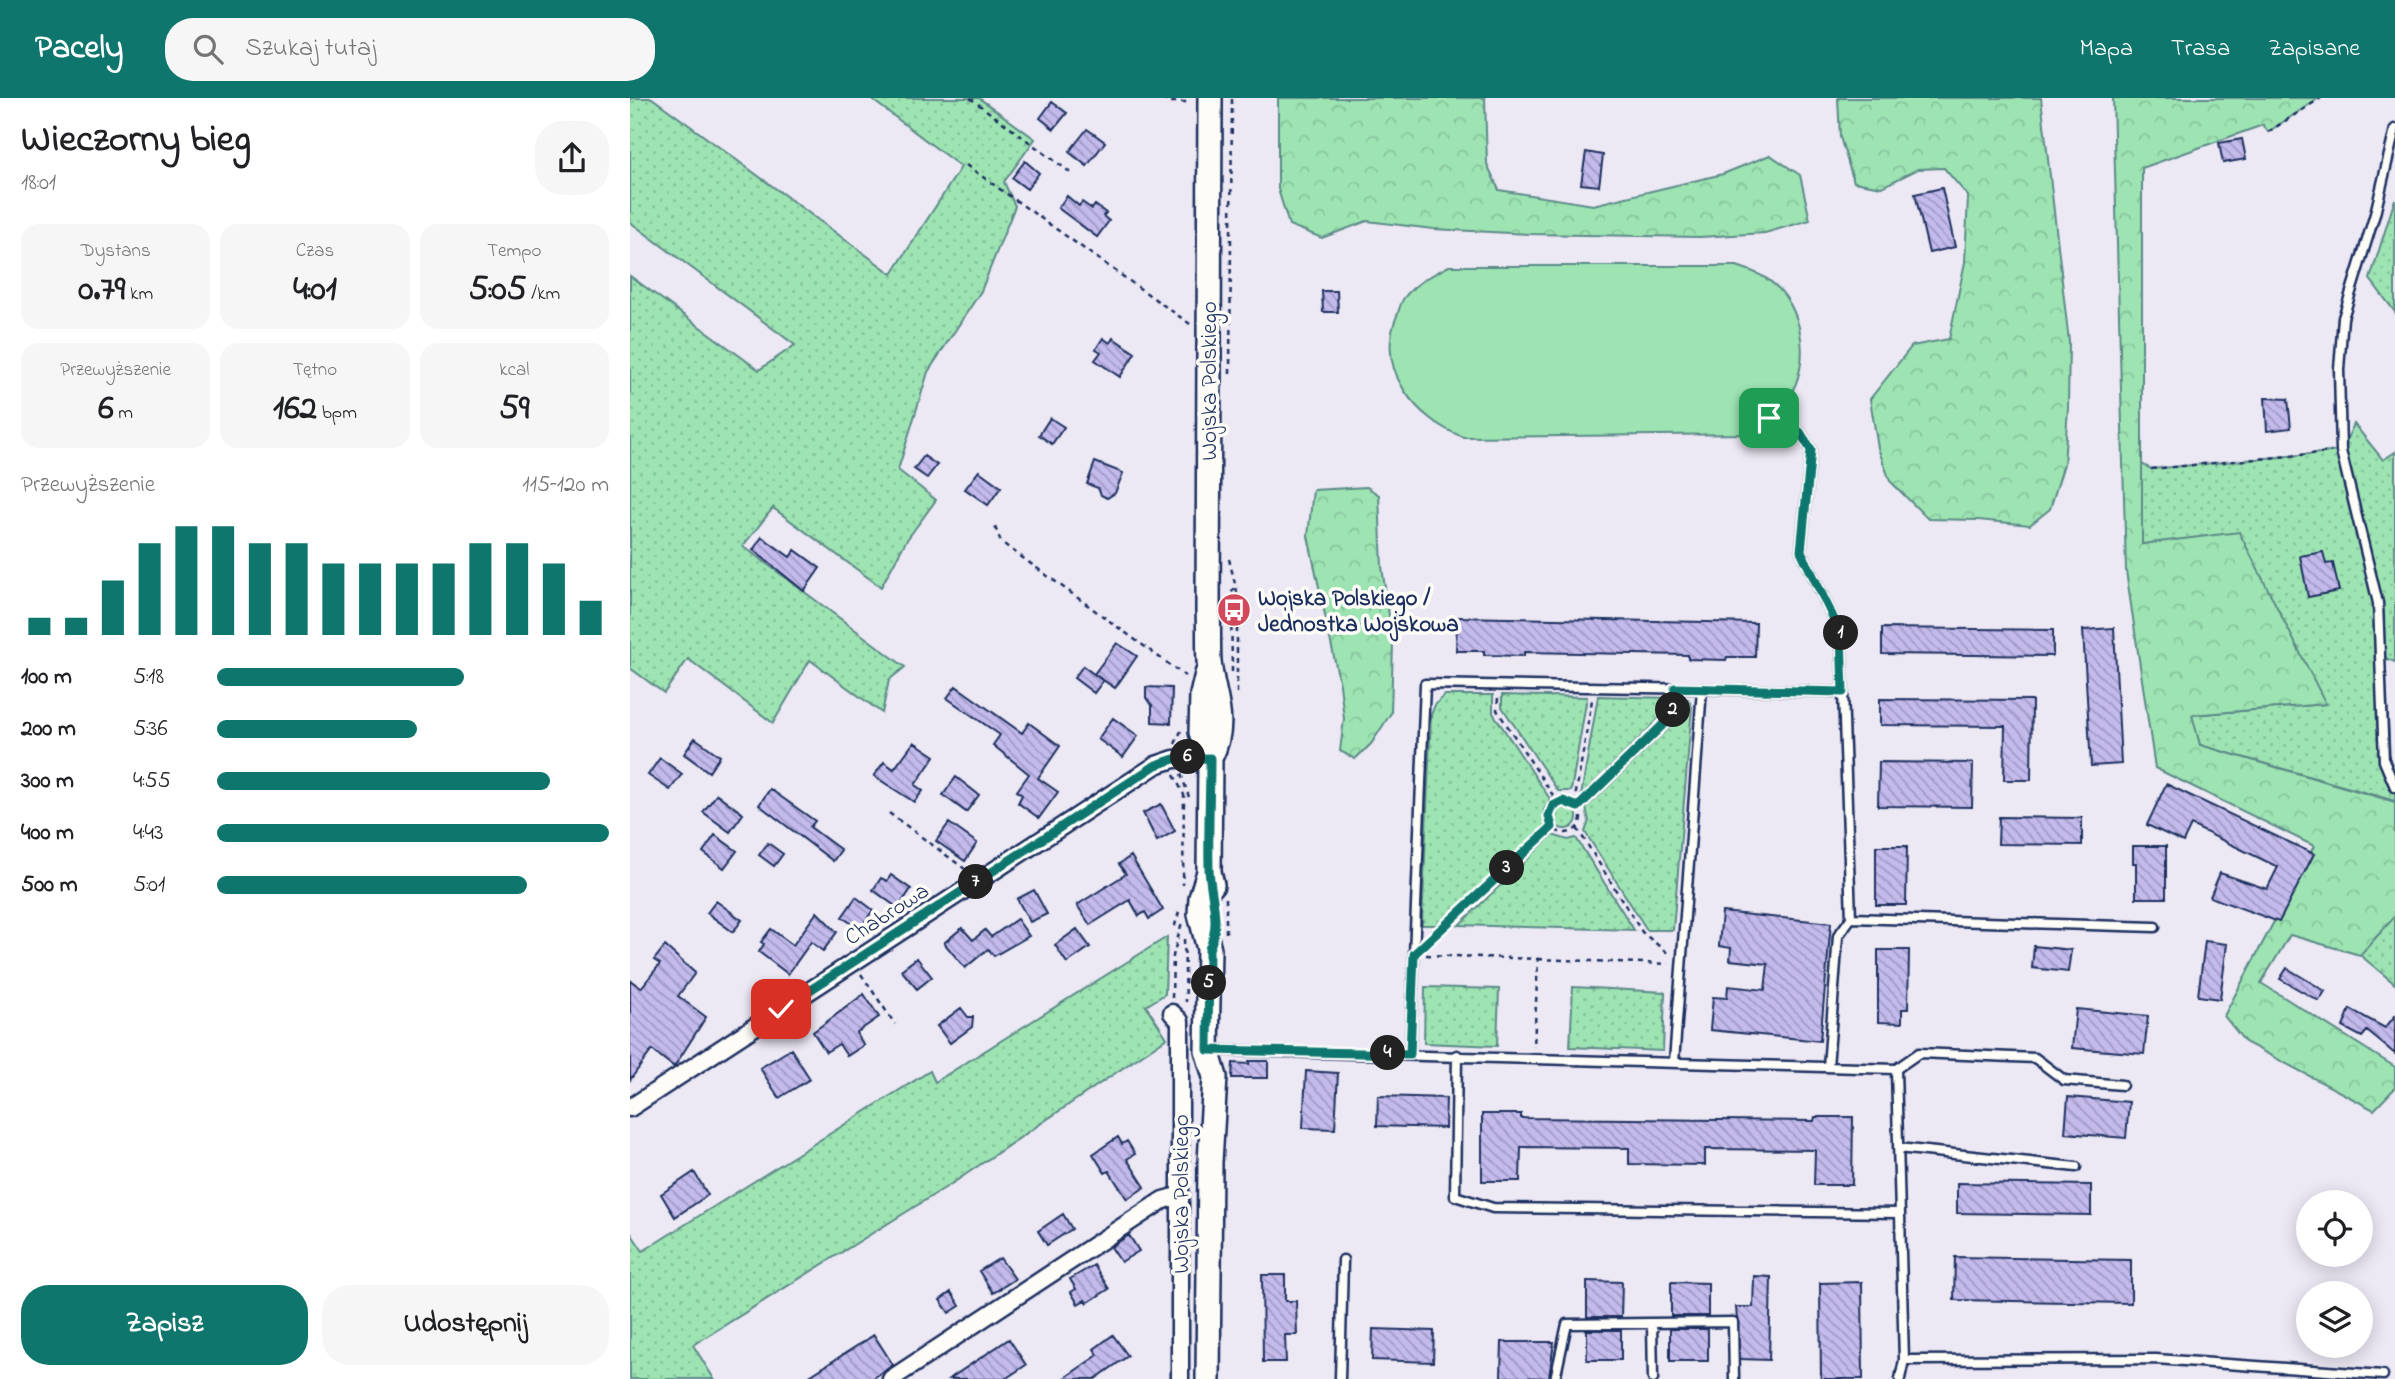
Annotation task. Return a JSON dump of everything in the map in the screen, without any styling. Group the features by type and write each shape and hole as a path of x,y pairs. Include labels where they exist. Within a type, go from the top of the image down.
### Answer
{"main road":[{"name":"Wojska Polskiego","path":"1204,100 1209,330 1209,664 1218,706 1217,740 1210,758 1209,872 1216,906 1215,935 1209,949 1208,1050 1214,1077 1210,1162 1208,1379"}],"street":[{"name":"Chabrowa","path":"630,1108 1156,765 1174,759 1210,758"},
{"name":"Wojska Polskiego","path":"1172,1013 1180,1021 1180,1379"},
{"path":"891,1379 1163,1200 1181,1195"}],"lane":[{"path":"2395,129 2375,214 2343,318 2339,369 2341,451 2378,603 2384,761 2395,787"},
{"path":"1769,418 1800,432 1811,450 1801,551 1841,634 1851,918 1838,936 1828,1067"},
{"path":"1410,1054 1425,684 1843,692"},
{"path":"1674,1062 1702,689"},
{"path":"1851,918 2155,927"},
{"path":"1208,1050 1896,1069 1919,1053 2035,1058 2064,1080 2122,1085"},
{"path":"1457,1055 1455,1196 1493,1208 1900,1213"},
{"path":"1896,1069 1904,1360 1900,1379"},
{"path":"1898,1148 2076,1167"},
{"path":"1339,1379 1343,1260"},
{"path":"1555,1379 1567,1324 1733,1322 1734,1379"},
{"path":"1652,1323 1653,1379"},
{"path":"1904,1360 2156,1359 2384,1375"}],"path":[{"path":"970,98 1071,173"},
{"path":"1162,98 1171,102 1204,100"},
{"path":"1230,379 1232,98"},
{"path":"2268,132 2321,98"},
{"path":"966,165 1196,328 1209,330"},
{"path":"2151,469 2341,451"},
{"path":"995,527 1001,542 1192,683"},
{"path":"1228,556 1236,587 1231,593 1232,708"},
{"path":"1498,685 1497,710 1558,803"},
{"path":"1574,804 1592,687"},
{"path":"1578,807 1672,716 1675,688"},
{"path":"1558,803 1574,804 1578,807 1581,818 1577,828 1564,833 1552,827 1549,816 1558,803"},
{"path":"889,813 980,879"},
{"path":"1414,954 1552,827"},
{"path":"1577,828 1642,932 1681,964"},
{"path":"1414,954 1681,964"},
{"path":"1533,1058 1538,959"},
{"path":"853,962 895,1024"}],"green space":[{"path":"630,98 652,98 892,274 961,167 870,98 979,98 1035,139 1004,182 1015,206 981,291 928,372 898,470 936,500 906,541 881,587 773,508 743,546 905,667 889,680 882,713 810,660 773,723 688,659 664,693 630,668 630,276 759,370 795,345 630,222"},
{"path":"1278,98 1485,98 1487,164 1499,190 1593,205 1723,174 1770,155 1800,175 1810,220 1765,233 1700,237 1529,234 1433,229 1367,221 1322,238 1289,225 1278,189"},
{"path":"1838,98 2041,98 2069,342 2068,408 2064,464 2050,509 2030,525 1928,519 1890,481 1878,448 1870,399 1912,346 1949,339 1965,262 1968,196 1944,168 1918,169 1882,187 1854,182 1840,137"},
{"path":"2113,98 2319,98 2268,132 2263,125 2142,168 2142,544 2239,532 2326,704 2192,715 2200,745 2395,802 2395,916 2360,955 2290,935 2261,983 2395,1067 2395,1088 2374,1110 2245,1042 2224,1016 2314,846 2155,768 2126,571"},
{"path":"2395,199 2395,312 2370,279"},
{"path":"1449,266 1737,266 1775,285 1794,312 1802,344 1798,377 1784,404 1750,434 1463,437 1446,429 1416,405 1404,391 1391,356 1391,338 1403,300 1419,283"},
{"path":"2354,424 2383,460 2395,452 2395,662 2385,658 2390,760 2395,772 2395,801 2200,745 2191,715 2326,704 2142,545 2142,464 2151,469 2341,451"},
{"path":"1367,487 1379,495 1382,567 1393,643 1391,713 1371,744 1355,759 1340,751 1344,719 1340,685 1308,536 1313,490"},
{"path":"1445,695 1493,695 1493,713 1550,799 1544,810 1546,826 1442,925 1422,925 1431,715 1435,705"},
{"path":"1502,695 1587,697 1571,791 1558,791 1502,707"},
{"path":"1598,696 1670,698 1669,709 1581,796"},
{"path":"1682,699 1688,699 1692,707 1673,930 1647,930 1585,832 1589,821 1586,808 1677,720"},
{"path":"1565,805 1576,812 1577,817 1570,828 1565,829 1554,822 1553,817 1560,806"},
{"path":"1552,835 1568,840 1576,838 1634,930 1459,925"},
{"path":"2395,916 2395,984 2360,955"},
{"path":"1167,937 1165,994 1146,1006 1167,1038 956,1181 693,1345 714,1379 630,1379 630,1232 643,1251 930,1071 935,1082"},
{"path":"1425,987 1499,989 1497,1046 1424,1043"},
{"path":"1573,987 1665,992 1663,1051 1570,1047"}],"building":[{"path":"1052,102 1067,113 1054,129 1040,118"},
{"path":"1087,129 1105,142 1087,166 1069,152"},
{"path":"2242,139 2246,159 2223,163 2219,143"},
{"path":"1586,152 1603,155 1599,186 1581,184"},
{"path":"1025,161 1039,173 1027,189 1012,178"},
{"path":"1942,188 1955,247 1929,253 1915,194"},
{"path":"1067,196 1079,206 1082,202 1092,209 1095,205 1106,213 1103,216 1109,221 1097,237 1058,208"},
{"path":"1322,291 1337,291 1338,312 1323,312"},
{"path":"1103,338 1110,343 1113,338 1135,353 1120,377 1095,360 1101,352 1096,349"},
{"path":"2265,398 2288,399 2291,428 2267,431"},
{"path":"1050,418 1064,427 1052,444 1039,435"},
{"path":"924,456 937,465 927,478 914,469"},
{"path":"1095,462 1123,473 1115,493 1107,498 1101,495 1098,488 1087,484"},
{"path":"979,471 1001,487 988,505 965,489"},
{"path":"762,537 790,557 795,550 820,568 804,591 753,550"},
{"path":"2323,552 2326,564 2333,563 2339,591 2308,597 2300,556"},
{"path":"1457,617 1756,623 1755,657 1727,657 1726,660 1688,659 1688,655 1524,652 1524,656 1484,655 1484,651 1456,651"},
{"path":"1882,628 2053,630 2053,656 1882,654"},
{"path":"2114,628 2121,764 2091,766 2083,630"},
{"path":"1117,643 1137,656 1115,688 1094,674"},
{"path":"1083,666 1103,681 1094,693 1074,678"},
{"path":"956,686 1022,733 1029,723 1060,746 1038,778 1058,792 1039,818 1018,803 1022,795 1017,791 1029,774 993,745 1000,735 947,698"},
{"path":"1146,687 1172,688 1171,723 1152,722 1152,705 1146,698"},
{"path":"1880,699 2032,700 2031,780 2004,780 2005,726 1880,725"},
{"path":"1113,718 1138,736 1123,757 1098,739"},
{"path":"695,738 720,756 709,772 684,754"},
{"path":"914,742 935,756 915,785 923,791 914,802 874,776 884,762 894,769"},
{"path":"660,758 682,774 670,790 648,775"},
{"path":"1879,762 1973,763 1972,807 1878,806"},
{"path":"956,777 979,795 966,812 943,795"},
{"path":"2166,784 2314,854 2279,922 2210,897 2220,873 2267,889 2278,867 2191,825 2183,842 2147,825"},
{"path":"770,789 815,821 810,827 841,850 833,861 759,805"},
{"path":"717,794 743,814 730,832 703,812"},
{"path":"1161,804 1175,831 1157,841 1143,813"},
{"path":"1999,817 2082,818 2082,845 1998,844"},
{"path":"949,823 977,843 965,861 936,841"},
{"path":"715,835 737,851 724,868 703,852"},
{"path":"768,843 783,854 774,866 759,855"},
{"path":"1876,846 1907,846 1906,905 1876,905"},
{"path":"2133,846 2166,846 2166,898 2136,898"},
{"path":"1131,856 1163,910 1149,919 1145,912 1139,916 1130,900 1090,925 1077,905 1126,874 1119,864"},
{"path":"891,875 911,889 898,908 873,890 881,878 887,881"},
{"path":"1034,890 1047,914 1030,922 1017,899"},
{"path":"856,897 873,910 860,929 842,917"},
{"path":"716,901 742,920 733,932 707,913"},
{"path":"817,912 837,932 823,951 811,942 788,974 759,952 764,944 761,942 771,929 793,945"},
{"path":"1722,912 1831,923 1820,1041 1710,1030 1713,997 1727,998 1728,986 1765,990 1768,964 1730,960 1731,948 1719,946"},
{"path":"1017,919 1029,936 994,956 988,949 965,968 944,943 962,928 973,940 985,930 991,937"},
{"path":"1077,929 1090,947 1067,963 1055,945"},
{"path":"2205,941 2227,944 2220,999 2198,996"},
{"path":"665,946 695,973 678,996 706,1017 674,1067 652,1050 630,1080 630,980 641,988 660,964 654,960"},
{"path":"2034,946 2071,950 2068,972 2032,968"},
{"path":"1878,950 1909,950 1908,1009 1902,1009 1902,1023 1878,1022"},
{"path":"917,958 932,977 917,989 901,970"},
{"path":"2287,968 2325,991 2319,1001 2280,979"},
{"path":"864,994 879,1017 856,1033 864,1045 847,1056 839,1044 826,1052 813,1032"},
{"path":"961,1008 968,1017 973,1017 972,1027 950,1043 937,1026"},
{"path":"2076,1009 2148,1016 2144,1054 2072,1048"},
{"path":"2350,1009 2385,1028 2395,1016 2395,1054 2367,1031 2362,1037 2343,1027"},
{"path":"791,1049 810,1079 779,1098 760,1068"},
{"path":"1249,1061 1268,1061 1268,1078 1232,1078 1233,1063 1249,1064"},
{"path":"1306,1071 1338,1073 1335,1129 1303,1128"},
{"path":"1378,1096 1446,1098 1445,1128 1377,1126"},
{"path":"2068,1097 2129,1102 2126,1138 2065,1133"},
{"path":"1482,1114 1521,1114 1521,1118 1814,1121 1815,1117 1853,1117 1852,1185 1814,1185 1815,1150 1705,1149 1705,1165 1629,1164 1629,1148 1521,1147 1520,1181 1482,1181"},
{"path":"1118,1137 1122,1144 1127,1141 1135,1154 1127,1159 1145,1187 1127,1199 1109,1171 1105,1173 1093,1154"},
{"path":"694,1172 708,1195 675,1217 661,1194"},
{"path":"1957,1183 2091,1185 2091,1215 1957,1213"},
{"path":"1063,1214 1072,1229 1047,1245 1038,1231"},
{"path":"1129,1235 1139,1251 1121,1262 1111,1247"},
{"path":"1955,1257 2131,1260 2131,1303 1954,1300"},
{"path":"1000,1258 1015,1279 993,1293 979,1271"},
{"path":"1094,1265 1109,1289 1087,1303 1085,1300 1078,1304 1071,1292 1076,1289 1070,1279"},
{"path":"1262,1275 1285,1275 1285,1301 1296,1301 1297,1335 1285,1335 1286,1362 1263,1362"},
{"path":"1754,1276 1771,1277 1769,1360 1740,1359 1736,1307 1753,1307"},
{"path":"1587,1281 1622,1282 1621,1317 1587,1317"},
{"path":"1671,1282 1708,1283 1708,1316 1671,1316"},
{"path":"1862,1282 1863,1379 1821,1379 1820,1283"},
{"path":"951,1292 960,1306 949,1313 940,1300"},
{"path":"1373,1329 1434,1331 1433,1362 1372,1360"},
{"path":"1670,1329 1708,1329 1708,1361 1670,1361"},
{"path":"1587,1330 1621,1330 1621,1360 1587,1360"},
{"path":"874,1335 893,1365 872,1379 805,1379"},
{"path":"1113,1335 1128,1356 1095,1379 1063,1379 1098,1355 1094,1349"},
{"path":"1009,1339 1026,1365 1005,1379 949,1379"},
{"path":"1502,1342 1554,1342 1549,1378 1501,1377"}],"place":[{"name":"Wojska Polskiego / Jednostka Wojskowa","path":"1234,610"}],"route":[{"path":"781,1009 1156,765 1165,760 1210,758 1209,872 1216,906 1215,935 1209,949 1208,1050 1410,1054 1414,954 1552,827 1549,816 1553,806 1569,801 1578,807 1672,716 1675,688 1843,692 1841,634 1831,608 1809,572 1801,551 1801,527 1811,450 1800,432 1769,418"}]}
